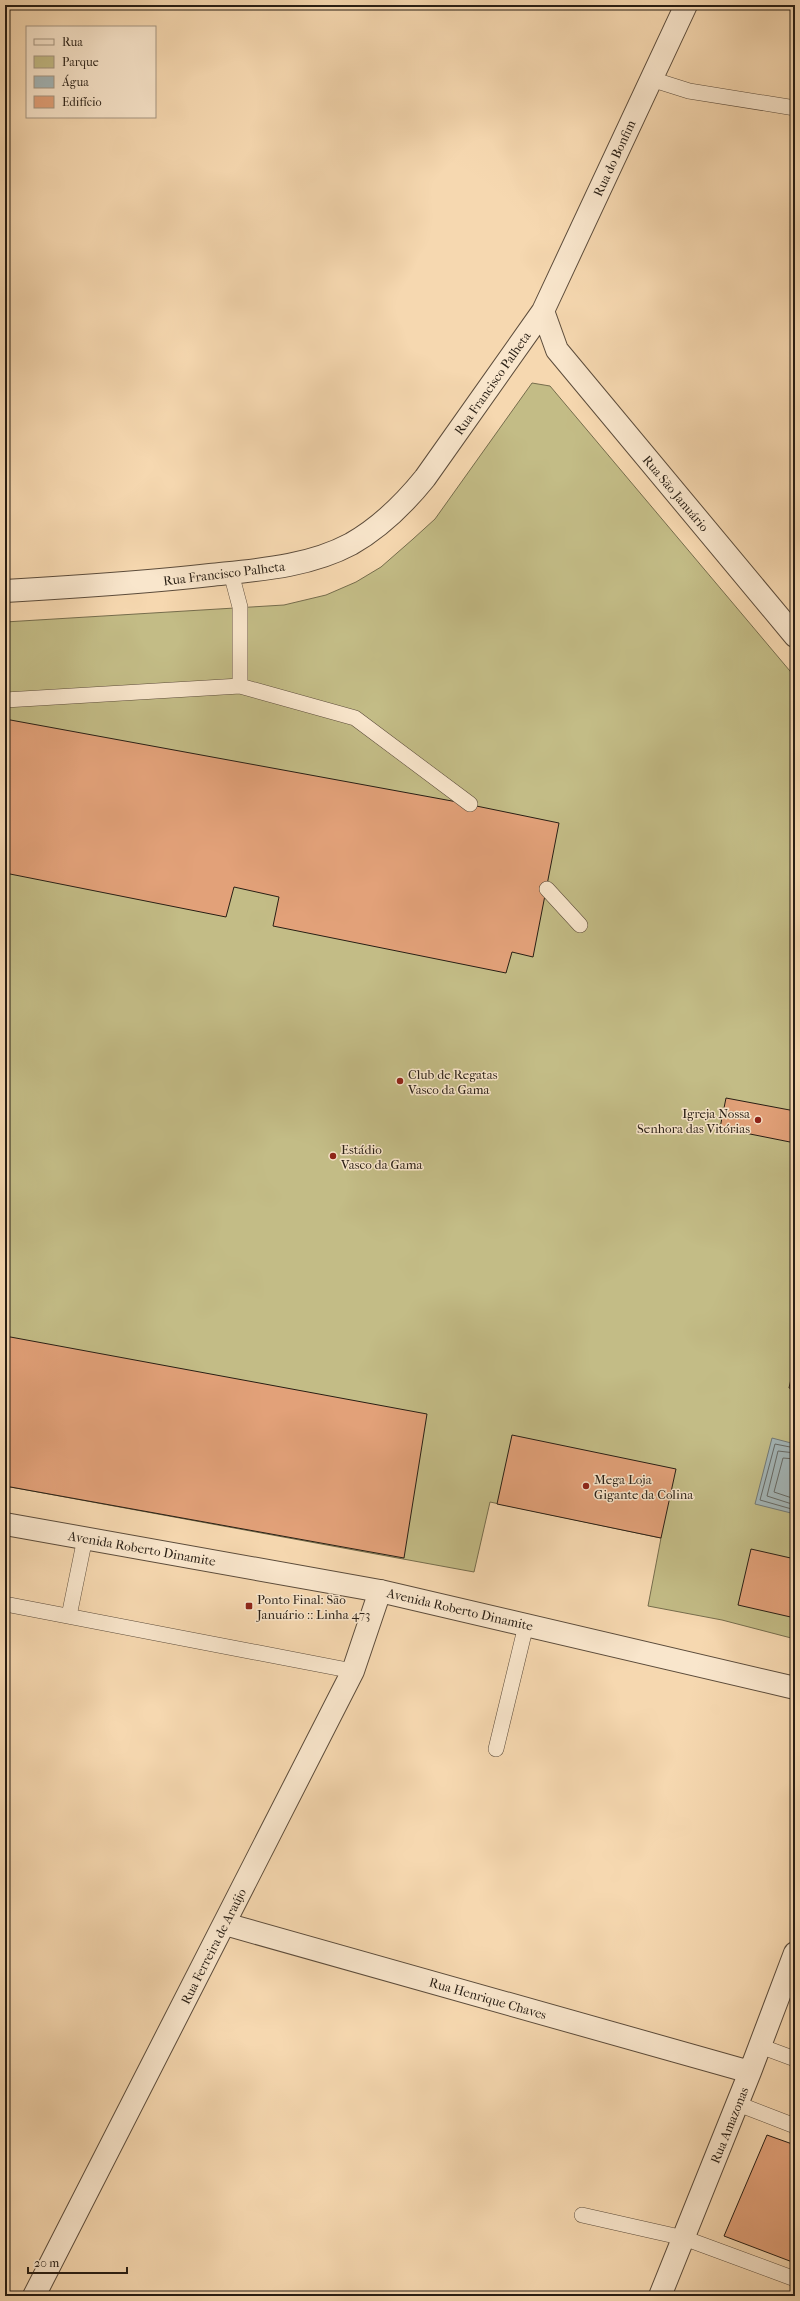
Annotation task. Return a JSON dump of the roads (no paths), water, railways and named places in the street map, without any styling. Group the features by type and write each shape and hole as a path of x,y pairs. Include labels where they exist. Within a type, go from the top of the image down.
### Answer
{"street":[{"name":"Rua do Bonfim","path":"543,311 686,5"},
{"name":"Rua Francisco Palheta","path":"5,591 135,584 272,569 320,556 350,544 380,525 405,502 426,478 543,311"},
{"name":"Rua São Januário","path":"543,311 557,350 795,636"},
{"path":"518,346 557,350"},
{"name":"Avenida Roberto Dinamite","path":"5,1524 380,1591 795,1688"},
{"name":"Rua Ferreira de Araújo","path":"34,2296 353,1671 380,1591"},
{"name":"Rua Henrique Chaves","path":"225,1924 750,2072"},
{"name":"Rua Amazonas","path":"660,2296 738,2104 795,1953"}],"lane":[{"path":"651,79 690,91 795,108"},
{"path":"231,573 240,607 240,686"},
{"path":"5,700 240,686 355,718 470,804"},
{"path":"547,889 580,925"},
{"path":"69,1616 85,1538"},
{"path":"5,1604 353,1671"},
{"path":"496,1749 526,1625"},
{"path":"760,2046 795,2059"},
{"path":"738,2104 795,2126"},
{"path":"582,2215 684,2238 795,2279"}],"water":[{"path":"772,1438 795,1444 795,1514 755,1504"}],"place":[{"name":"Club de Regatas Vasco da Gama","path":"400,1081"},
{"name":"Igreja Nossa Senhora das Vitórias","path":"758,1120"},
{"name":"Estádio Vasco da Gama","path":"333,1156"},
{"name":"Mega Loja Gigante da Colina","path":"586,1486"},
{"name":"Ponto Final: São Januário :: Linha 473","path":"249,1606"}]}
